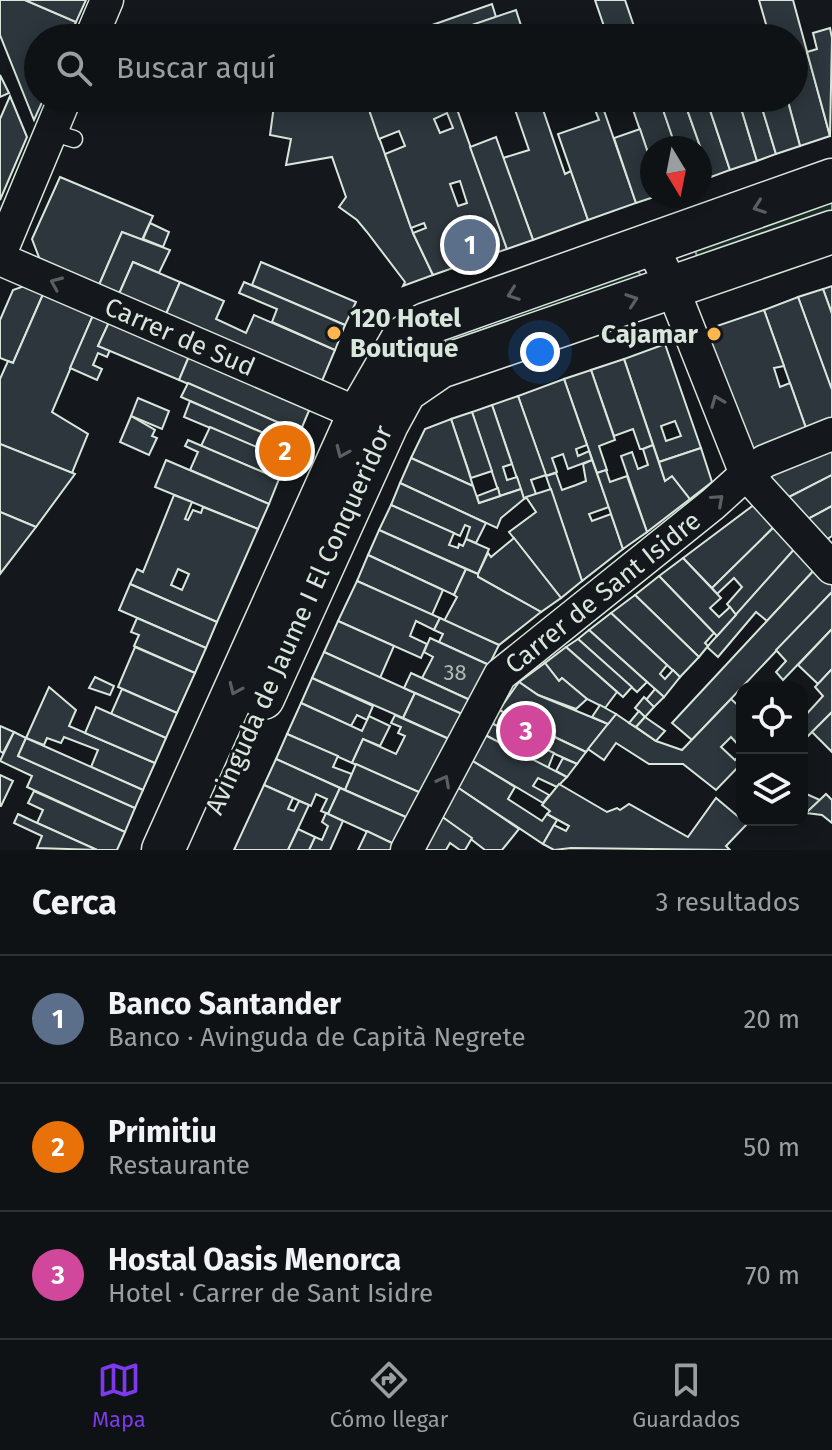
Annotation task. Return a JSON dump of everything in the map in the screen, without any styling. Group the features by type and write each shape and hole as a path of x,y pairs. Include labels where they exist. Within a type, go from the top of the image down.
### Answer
{"street":[{"path":"97,24 107,0"},
{"path":"0,256 63,136 64,112"},
{"path":"382,403 403,338 426,324 832,180"},
{"path":"382,403 440,367 832,232"},
{"path":"651,244 672,287 746,474 832,568"},
{"name":"Carrer de Sud","path":"0,256 382,403"},
{"name":"Avinguda de Jaume I El Conqueridor","path":"163,850 382,403"},
{"name":"Avinguda de Jaume I El Conqueridor","path":"195,850 382,403"},
{"name":"Carrer de Sant Isidre","path":"407,850 500,675 746,474 765,461 832,434"}],"green space":[{"path":"832,194 832,219 700,265 693,244"},
{"path":"634,268 640,274 640,283 446,354 439,334"}],"building":[{"path":"0,0 25,0 76,22 24,24 24,95 0,35"},
{"path":"25,0 86,0 76,22"},
{"path":"595,0 625,0 633,24 603,24"},
{"path":"759,0 793,0 800,24 766,24"},
{"path":"492,4 496,17 476,24 435,24"},
{"path":"516,10 520,24 475,24"},
{"path":"830,28 832,38 830,136 808,56 808,52 817,49 813,33"},
{"path":"808,55 830,136 800,146 791,112 808,112"},
{"path":"0,75 9,93 0,97"},
{"path":"10,96 27,137 0,200 0,119"},
{"path":"273,112 370,112 413,233 433,275 403,286 405,282 367,232 339,207 346,197 332,157 286,165 291,139 270,135"},
{"path":"370,112 458,112 507,249 433,275 413,233 426,228 424,223 411,228 385,154 405,146 399,131 379,139","holes":["447,113 453,128 440,133 434,119","460,181 467,203 458,206 450,184"]},
{"path":"516,112 544,112 565,174 571,171 588,220 533,240 503,158 529,150"},
{"path":"596,112 604,112 636,203 588,220 558,134 599,120"},
{"path":"634,112 664,112 672,136 642,136"},
{"path":"664,112 688,112 696,136 672,136"},
{"path":"688,112 711,112 730,170 712,177 712,136 696,136"},
{"path":"711,112 742,112 757,161 730,170"},
{"path":"742,112 763,112 776,154 757,161"},
{"path":"763,112 791,112 800,146 776,154"},
{"path":"640,129 640,202 636,203 614,138"},
{"path":"496,137 533,240 507,249 470,147"},
{"path":"60,177 153,216 142,240 122,232 99,285 40,260 32,239"},
{"path":"150,223 169,232 163,247 143,239"},
{"path":"122,232 170,250 159,273 133,262 119,294 99,285"},
{"path":"133,262 180,282 166,314 119,294"},
{"path":"261,262 356,302 345,325 252,285"},
{"path":"180,282 224,301 216,319 246,333 254,315 335,350 322,381 166,314"},
{"path":"244,282 345,325 335,350 272,322 277,309 239,293"},
{"path":"27,285 44,292 13,363 0,358 0,320 13,290"},
{"path":"832,286 832,314 823,289"},
{"path":"823,289 832,314 832,391 798,297"},
{"path":"44,292 94,313 52,412 88,434 72,473 0,444 0,379 8,361 13,363"},
{"path":"798,297 832,390 832,422 807,431 764,310"},
{"path":"764,310 784,366 774,368 780,387 790,383 807,431 748,454 705,330"},
{"path":"94,313 110,320 98,346 110,350 107,357 98,353 93,365 102,369 97,380 70,368"},
{"path":"110,320 190,354 179,380 98,346"},
{"path":"665,344 701,448 659,462 624,359","holes":["675,421 681,436 666,441 661,426"]},
{"path":"190,354 311,406 300,432 179,380"},
{"path":"624,359 653,445 643,449 640,449 633,429 614,436 591,370"},
{"path":"591,370 615,440 599,446 607,470 597,473 564,379"},
{"path":"564,379 587,445 576,449 578,456 589,451 592,460 568,469 563,454 552,458 557,472 546,476 518,396"},
{"path":"188,383 300,432 293,446 181,397"},
{"path":"518,396 546,475 531,480 536,494 524,499 492,405"},
{"path":"138,398 169,411 162,429 131,416"},
{"path":"190,401 293,446 287,460 184,417"},
{"path":"492,405 512,464 503,467 507,480 517,477 521,489 500,496 472,412"},
{"path":"472,412 492,471 471,478 451,419"},
{"path":"131,416 155,430 152,436 157,438 149,455 120,442"},
{"path":"451,419 473,486 411,458 425,429"},
{"path":"210,427 287,460 279,479 201,446"},
{"path":"188,440 279,479 269,504 190,470 198,452 185,446"},
{"path":"832,442 832,475 787,498 768,477"},
{"path":"0,444 75,474 36,527 0,512"},
{"path":"653,445 665,481 672,476 690,499 647,532 621,456 632,452 638,469 648,465 643,449"},
{"path":"701,448 712,482 690,499 672,476 665,481 659,462"},
{"path":"411,458 473,486 479,503 521,489 524,499 501,518 497,528 400,483"},
{"path":"166,460 269,504 258,529 155,487"},
{"path":"592,460 609,507 589,514 592,521 611,514 623,549 582,581 546,476 556,473 562,490 586,481 583,464"},
{"path":"606,470 610,482 627,476 647,532 623,549 597,473"},
{"path":"832,475 832,506 806,520 787,498"},
{"path":"400,483 486,523 476,543 466,539 470,527 465,525 460,536 391,505"},
{"path":"498,488 500,496 479,503 477,496"},
{"path":"551,489 582,581 561,598 509,532 536,512 526,497"},
{"path":"174,495 192,502 185,519 188,520 193,510 201,513 203,507 258,529 217,622 130,584 137,569 143,572","holes":["178,569 189,574 182,590 171,585"]},
{"path":"759,501 778,523 712,588 683,558"},
{"path":"391,505 454,533 449,545 458,548 459,544 463,546 466,539 489,549 478,574 379,530"},
{"path":"832,506 832,536 824,541 806,520"},
{"path":"0,512 36,527 0,574"},
{"path":"778,523 798,545 736,615 727,604 742,587 734,578 717,594 712,588"},
{"path":"379,530 466,569 454,595 368,555"},
{"path":"514,538 561,598 541,612 477,576 488,553 491,557"},
{"path":"798,545 817,567 767,621 756,612 718,657 707,647"},
{"path":"368,555 443,590 432,615 357,581"},
{"path":"683,558 721,598 710,608 719,617 730,607 736,615 717,636 659,576"},
{"path":"817,567 832,584 832,592 747,682 736,682 736,693 692,740 672,723"},
{"path":"466,569 541,612 499,645 444,621 457,597 454,595"},
{"path":"659,576 714,633 699,657 635,595"},
{"path":"357,581 440,618 434,630 416,621 410,636 427,644 421,658 338,621"},
{"path":"130,584 217,622 206,648 119,610"},
{"path":"832,592 832,629 783,680 776,672 786,661 776,650"},
{"path":"635,595 699,657 680,677 611,613"},
{"path":"611,613 667,665 660,674 665,679 673,670 680,677 664,697 589,630"},
{"path":"137,618 206,648 195,673 134,646 139,635 131,632"},
{"path":"440,618 499,645 489,665 439,642 443,634 434,630"},
{"path":"338,621 394,646 380,678 324,652"},
{"path":"832,629 832,669 818,684 798,665"},
{"path":"589,630 647,682 637,692 578,639"},
{"path":"430,638 489,665 470,700 422,678 433,657 424,652"},
{"path":"578,639 632,687 623,697 566,647"},
{"path":"135,647 195,673 177,713 118,687"},
{"path":"566,647 617,692 605,708 587,699 562,678 559,681 545,663"},
{"path":"324,652 415,693 403,718 312,678"},
{"path":"545,663 559,681 562,678 587,699 576,709 538,695 519,682"},
{"path":"832,669 832,712 808,736 808,712 823,696 815,687"},
{"path":"411,673 470,700 462,714 404,688"},
{"path":"95,677 114,686 110,695 89,688"},
{"path":"312,678 373,706 367,720 357,715 351,726 301,703"},
{"path":"519,682 538,695 608,724 586,752 499,710"},
{"path":"49,687 76,710 69,726 155,763 143,790 91,767 98,750 64,737 61,743 47,738 44,745 26,738"},
{"path":"122,689 177,713 166,738 111,714"},
{"path":"655,689 664,697 654,707 646,700"},
{"path":"415,693 462,714 449,739 403,718"},
{"path":"644,697 654,707 645,717 635,708"},
{"path":"731,699 736,704 736,742 731,737 721,747 736,759 736,769 716,790 683,764 649,764 616,743 604,760 588,749 616,714 656,741 682,750"},
{"path":"301,703 362,731 369,716 390,726 380,746 363,739 352,763 287,734"},
{"path":"600,705 616,714 608,724 592,717"},
{"path":"96,707 166,738 155,763 85,733"},
{"path":"499,710 586,752 577,764 555,754 491,723"},
{"path":"639,711 645,717 636,727 629,723"},
{"path":"832,712 832,752 812,732"},
{"path":"395,715 449,739 421,793 352,763 363,739 396,754 405,736 398,733 401,727 391,723"},
{"path":"645,717 665,731 656,741 636,727"},
{"path":"491,723 554,753 548,768 485,735"},
{"path":"0,726 14,732 3,753 0,751"},
{"path":"14,732 26,738 18,756 135,808 125,832 27,787 32,776 0,761"},
{"path":"287,734 338,756 333,767 352,774 345,790 276,759"},
{"path":"485,735 567,777 557,787 538,778 533,786 549,795 543,803 471,760"},
{"path":"26,738 143,790 135,808 18,756"},
{"path":"563,758 577,764 567,777 556,771"},
{"path":"276,759 340,788 328,814 321,811 327,799 316,794 311,806 264,785"},
{"path":"471,760 515,787 508,799 542,821 547,814 557,820 543,844 457,787"},
{"path":"356,764 421,793 408,818 345,790"},
{"path":"0,775 13,781 1,806 0,806"},
{"path":"559,784 607,812 617,808 620,810 629,804 688,837 716,798 736,815 736,826 745,826 726,846 730,850 554,850 543,844 554,825 566,831 569,826 547,814 550,811 542,805"},
{"path":"264,785 293,798 288,809 294,811 299,801 309,805 288,850 234,850"},
{"path":"457,787 519,829 502,850 485,850 441,816"},
{"path":"340,788 408,818 394,844 328,814"},
{"path":"34,791 125,832 117,850 97,850 37,823 43,810 28,803"},
{"path":"826,794 832,800 832,823 822,815 808,811"},
{"path":"808,795 820,800 808,811"},
{"path":"326,813 343,821 330,850 309,850 315,837 322,840 328,826 322,822"},
{"path":"18,814 97,850 37,848 42,836 14,823"},
{"path":"441,816 472,838 465,850 450,843 446,850 422,850"},
{"path":"298,829 315,837 309,850 288,850"},
{"path":"367,831 394,844 391,850 358,850"}],"place":[{"name":"Banco Santander","path":"470,245"},
{"name":"120 Hotel Boutique","path":"334,333"},
{"name":"Cajamar","path":"714,334"},
{"name":"Primitiu","path":"285,451"},
{"name":"Hostal Oasis Menorca","path":"526,731"}]}
